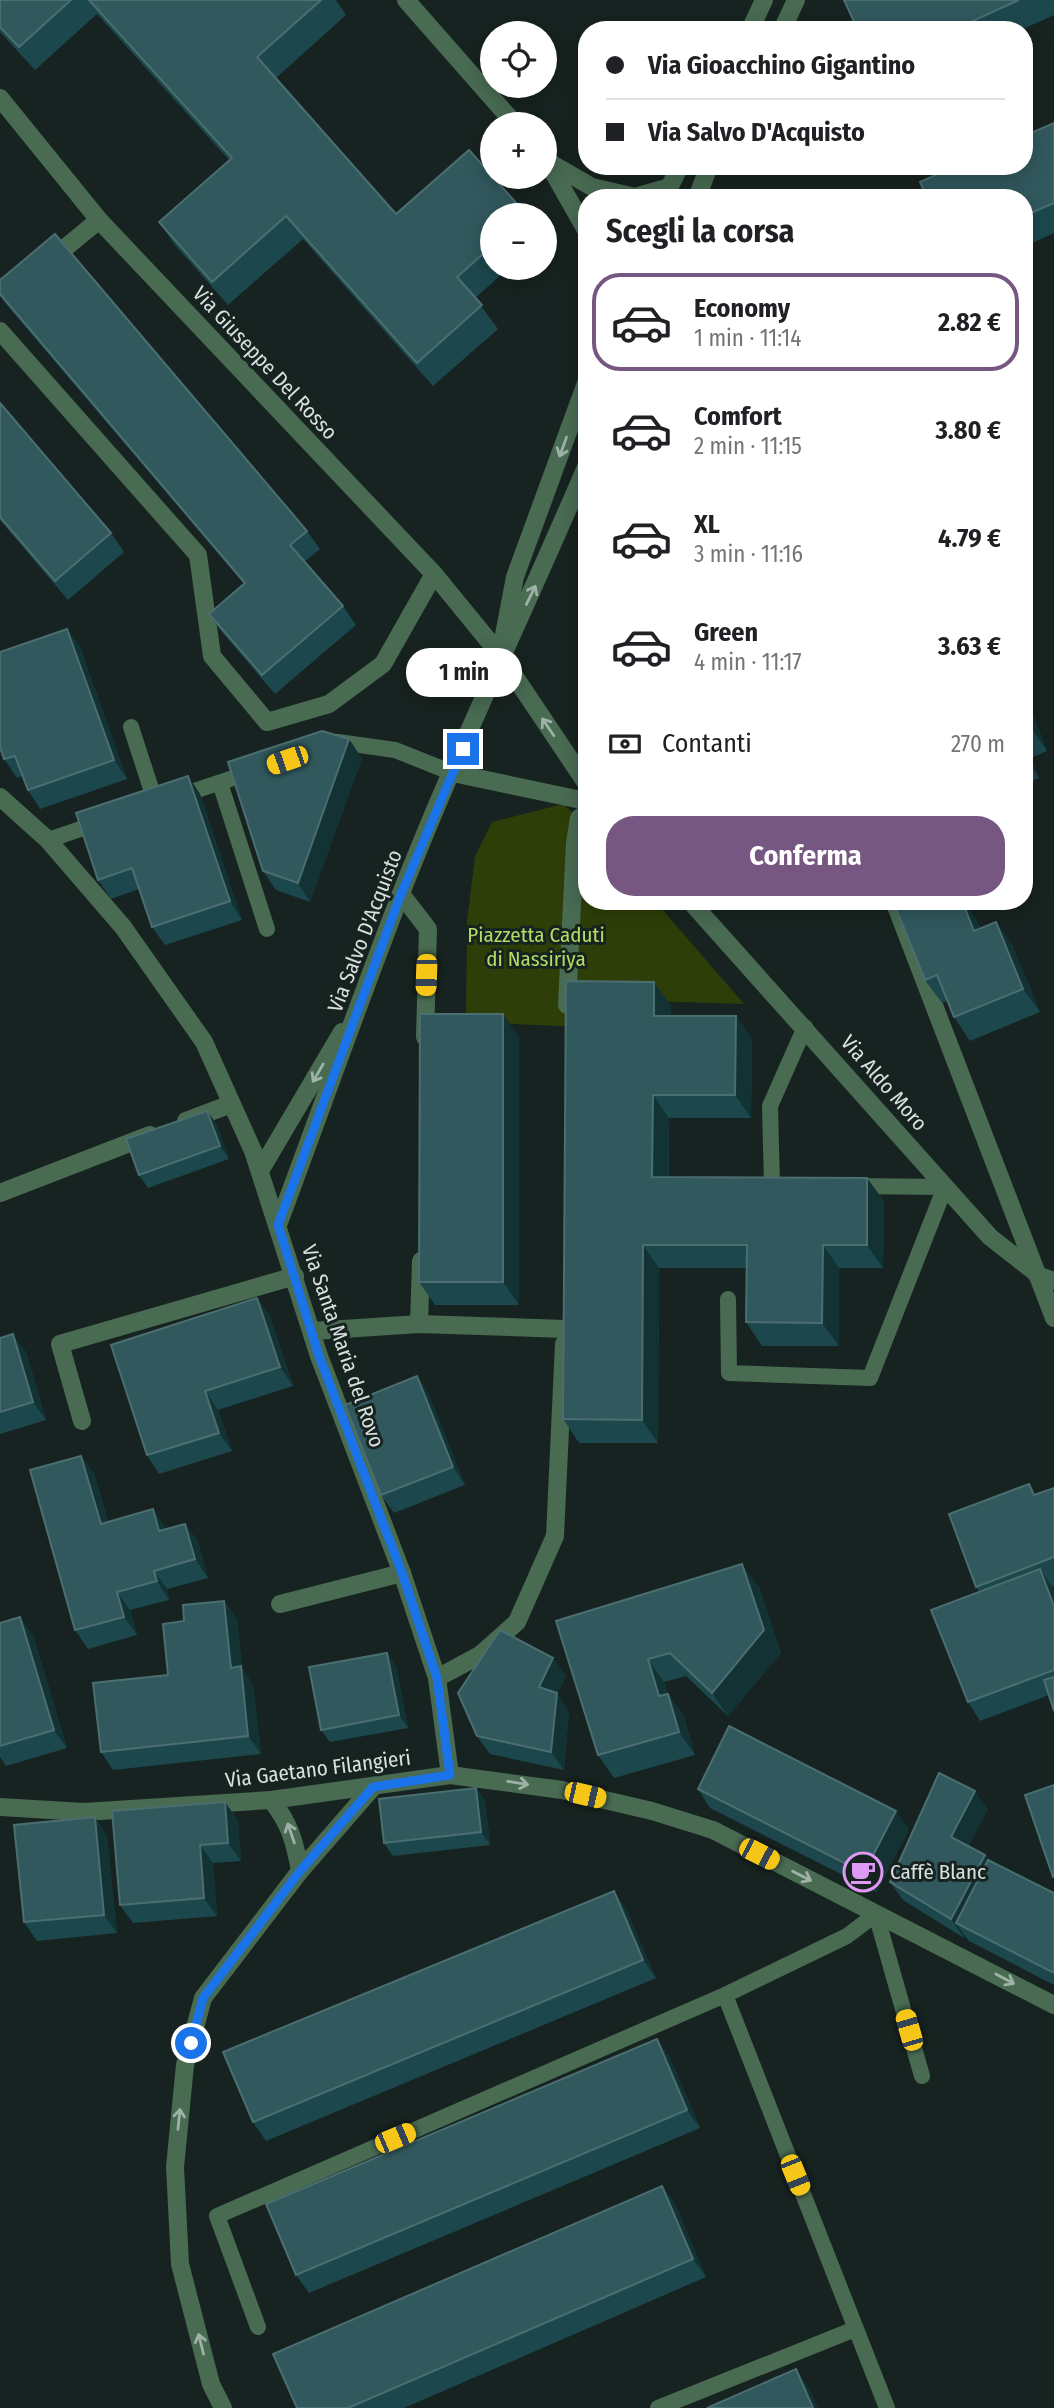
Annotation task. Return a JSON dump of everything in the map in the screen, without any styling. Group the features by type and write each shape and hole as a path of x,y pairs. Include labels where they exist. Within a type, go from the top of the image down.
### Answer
{"street":[{"path":"406,0 504,112"},
{"path":"754,21 764,0"},
{"path":"786,21 796,0"},
{"name":"Via Giuseppe Del Rosso","path":"0,98 99,220 433,574 500,656"},
{"path":"557,166 592,187 601,189"},
{"path":"557,179 578,216"},
{"path":"30,278 99,220"},
{"path":"0,331 198,555 212,656 267,722 329,704 383,664 433,574"},
{"name":"Via Salvo D'Acquisto","path":"500,656 515,577 578,405"},
{"name":"Via Salvo D'Acquisto","path":"278,1225 401,894 500,656 536,585 578,486"},
{"path":"500,656 578,771"},
{"path":"453,773 578,798"},
{"name":"Via Santa Maria del Rovo","path":"0,797 48,840 122,927 171,992 204,1042 260,1171 349,1438 402,1573 437,1678 450,1775"},
{"path":"566,1026 578,824"},
{"path":"401,894 428,929 424,1048"},
{"name":"Via Aldo Moro","path":"698,910 990,1237 1047,1278"},
{"path":"898,910 1047,1278 1054,1318"},
{"path":"260,1171 365,993"},
{"path":"0,1193 231,1104"},
{"path":"419,1324 421,1241"},
{"path":"82,1421 61,1344 295,1276"},
{"path":"313,1331 419,1324 565,1323 555,1536 517,1622 480,1655 437,1678"},
{"path":"280,1605 402,1573"},
{"name":"Via Gaetano Filangieri","path":"0,1807 84,1812 271,1800 450,1775 562,1790 713,1830 1054,2005"},
{"path":"223,2408 211,2384 180,2264 174,2167 184,2065 203,1998 300,1871 373,1787"},
{"path":"271,1800 286,1818 294,1837 300,1871"}],"lane":[{"path":"131,727 150,806 275,764"},
{"path":"312,751 338,742 395,750 453,773"},
{"path":"220,783 267,929"},
{"path":"48,840 120,816"},
{"path":"799,1186 772,1186 770,1106 805,1027"},
{"path":"728,1299 729,1373 870,1378 945,1187 838,1186"},
{"path":"258,2327 217,2216 724,1995 847,1937 876,1914 922,2076"},
{"path":"724,1995 887,2408"},
{"path":"658,2408 855,2329"}],"green space":[{"name":"Piazzetta Caduti di Nassiriya","path":"563,804 578,818 578,910 663,910 744,1004 583,999 581,1027 466,1022 467,922 475,856 492,822"}],"building":[{"path":"0,0 71,0 19,47 0,27"},
{"path":"89,0 321,0 257,57 396,214 469,150 480,162 480,189 504,189 516,203 480,203 480,257 457,277 482,305 417,363 286,216 212,282 159,222 232,158"},
{"path":"844,0 1019,0 973,21 854,21"},
{"path":"1054,123 1054,203 1033,212 1033,189 923,189 920,182 935,175 1033,175 1033,132"},
{"path":"55,234 307,531 290,545 343,606 262,675 209,614 245,583 0,294 0,280"},
{"path":"0,403 111,533 55,581 0,517"},
{"path":"67,629 114,760 28,790 15,756 4,759 0,747 0,652"},
{"path":"322,731 349,739 298,883 263,871 228,762"},
{"path":"188,776 230,901 152,927 132,868 98,880 76,813"},
{"path":"897,910 966,910 974,931 996,922 1023,989 954,1017 937,975 925,980"},
{"path":"566,981 654,982 654,1016 736,1016 735,1095 653,1095 652,1177 867,1178 867,1245 823,1245 822,1323 746,1322 747,1245 643,1245 642,1420 563,1419"},
{"path":"420,1014 503,1014 503,1282 419,1282"},
{"path":"207,1111 220,1146 139,1175 126,1139"},
{"path":"257,1298 280,1367 205,1391 219,1433 147,1455 111,1345"},
{"path":"13,1334 33,1402 0,1412 0,1338"},
{"path":"417,1376 453,1467 381,1495 345,1405"},
{"path":"81,1456 101,1524 153,1509 159,1531 185,1524 195,1559 154,1571 157,1581 117,1592 124,1617 75,1630 30,1470"},
{"path":"1029,1484 1034,1495 1054,1488 1054,1557 976,1587 949,1514"},
{"path":"742,1564 764,1630 712,1693 670,1653 648,1659 659,1696 668,1694 679,1732 598,1755 556,1621"},
{"path":"1040,1569 1054,1606 1054,1670 968,1702 931,1610"},
{"path":"224,1601 231,1668 241,1666 248,1736 101,1752 93,1683 168,1675 163,1624 184,1621 183,1605"},
{"path":"20,1617 54,1730 0,1746 0,1623"},
{"path":"500,1630 553,1658 539,1687 557,1693 551,1752 477,1736 458,1693"},
{"path":"387,1653 399,1715 321,1730 309,1667"},
{"path":"1054,1677 1054,1711 1044,1680"},
{"path":"729,1726 896,1811 864,1873 698,1789"},
{"path":"939,1773 975,1791 951,1837 985,1855 951,1919 890,1882"},
{"path":"1054,1785 1054,1877 1053,1877 1025,1795"},
{"path":"476,1788 481,1832 384,1843 379,1799"},
{"path":"225,1802 228,1843 200,1845 204,1898 120,1905 112,1811"},
{"path":"95,1817 104,1915 24,1922 14,1825"},
{"path":"988,1860 1054,1893 1054,1973 956,1923"},
{"path":"614,1891 643,1960 253,2122 223,2052"},
{"path":"657,2039 687,2110 296,2275 266,2204"},
{"path":"662,2186 693,2259 348,2408 297,2408 273,2354"},
{"path":"796,2369 813,2408 707,2408"}],"place":[{"name":"Caffè Blanc","path":"863,1872"}],"route":[{"path":"191,2043 203,1998 300,1871 373,1787 450,1775 437,1678 402,1573 319,1356 278,1225 401,894 463,749"}]}
